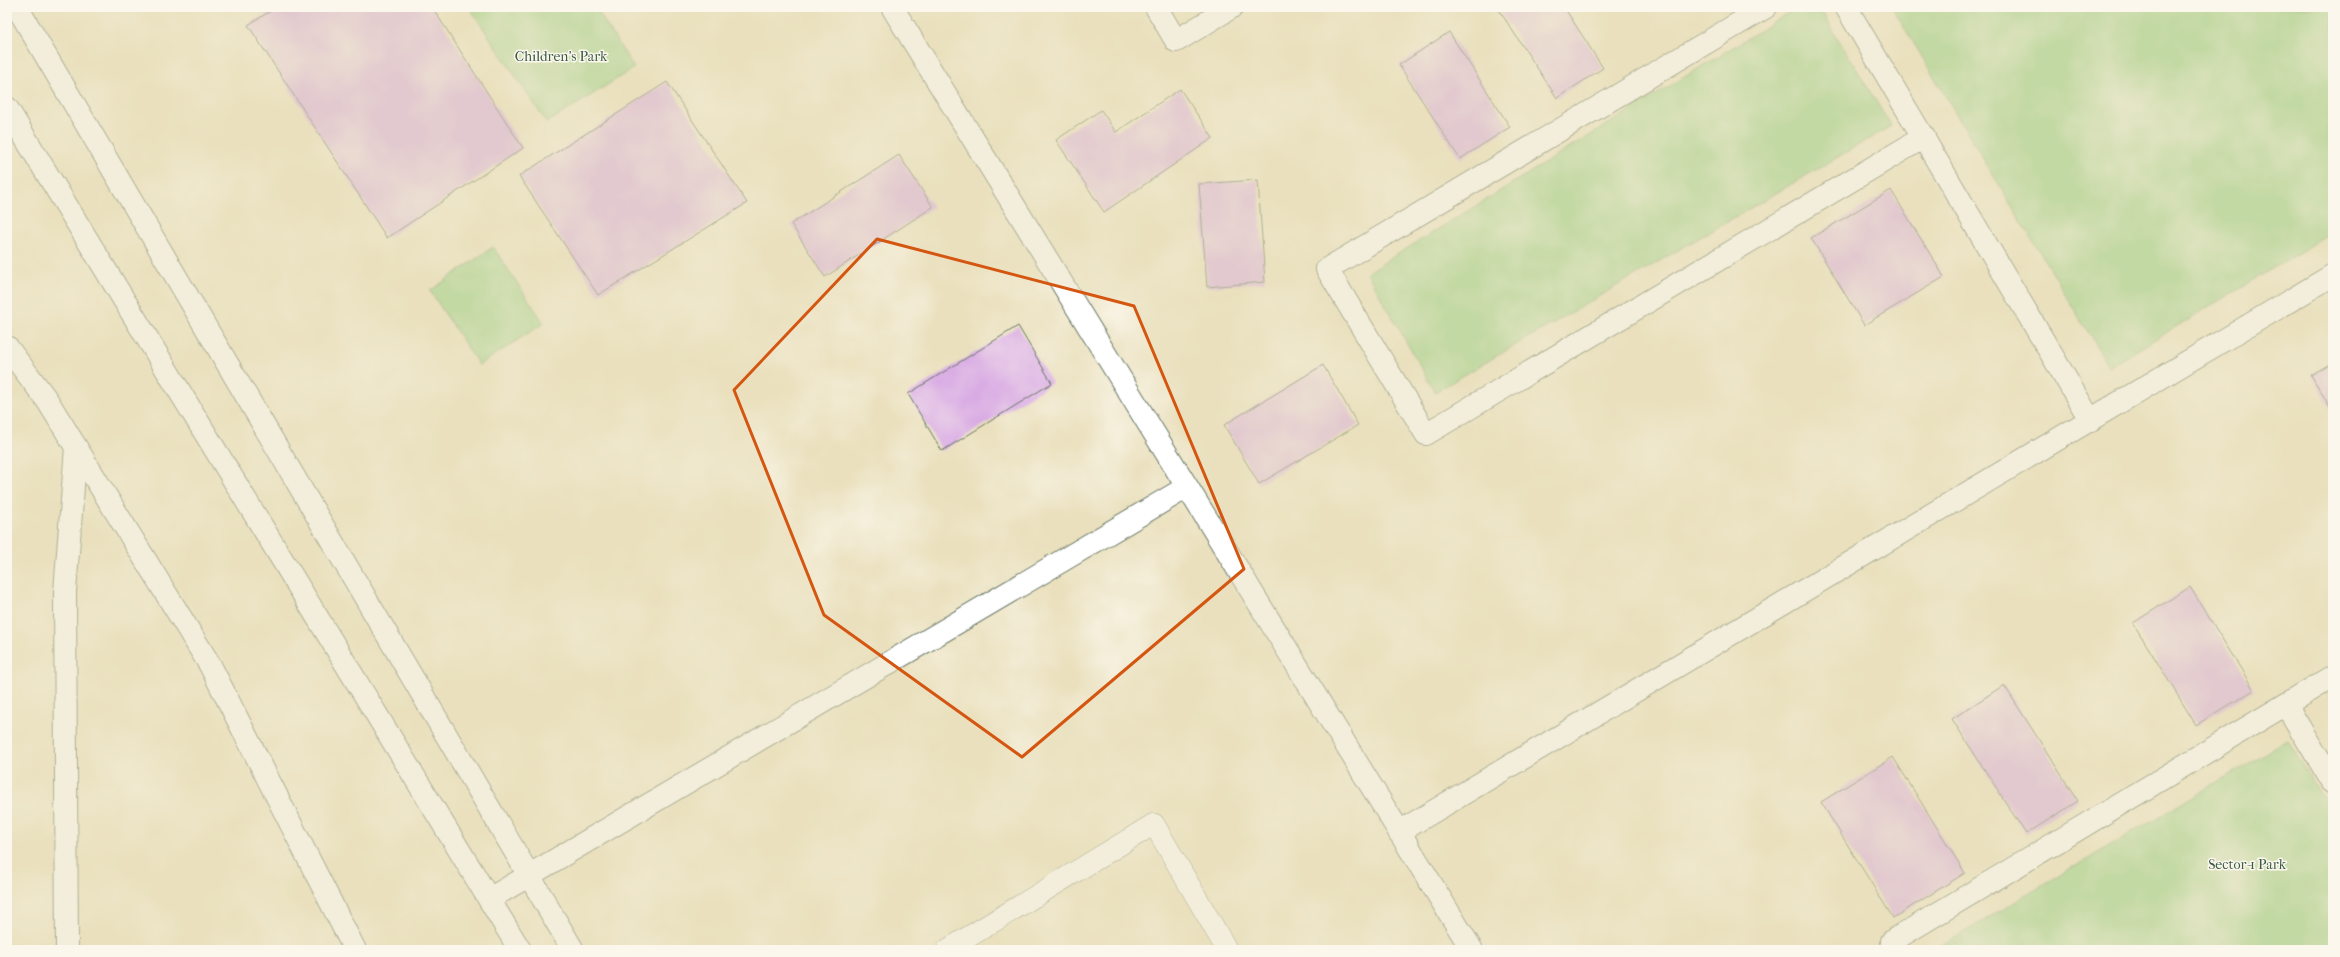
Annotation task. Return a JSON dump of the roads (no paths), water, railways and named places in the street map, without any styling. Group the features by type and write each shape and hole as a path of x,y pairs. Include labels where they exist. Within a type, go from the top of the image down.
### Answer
{"street":[{"path":"17,7 574,950"},
{"path":"892,7 1472,950"},
{"path":"1156,7 1176,41 1232,7"},
{"path":"1766,7 1327,269 1426,434 1924,137"},
{"path":"1846,7 2091,421"},
{"path":"7,108 520,950"},
{"path":"1399,832 2333,276"},
{"path":"7,347 47,400 210,665 355,950"},
{"path":"67,950 65,592 76,447"},
{"path":"489,899 1187,487"},
{"path":"1897,950 1892,941 2333,676"},
{"path":"2286,705 2333,783"}],"lane":[{"path":"947,950 1154,824 1227,950"}],"park label":[{"name":"Children's Park","path":"561,56"},
{"name":"Sector-1 Park","path":"2247,864"}]}
